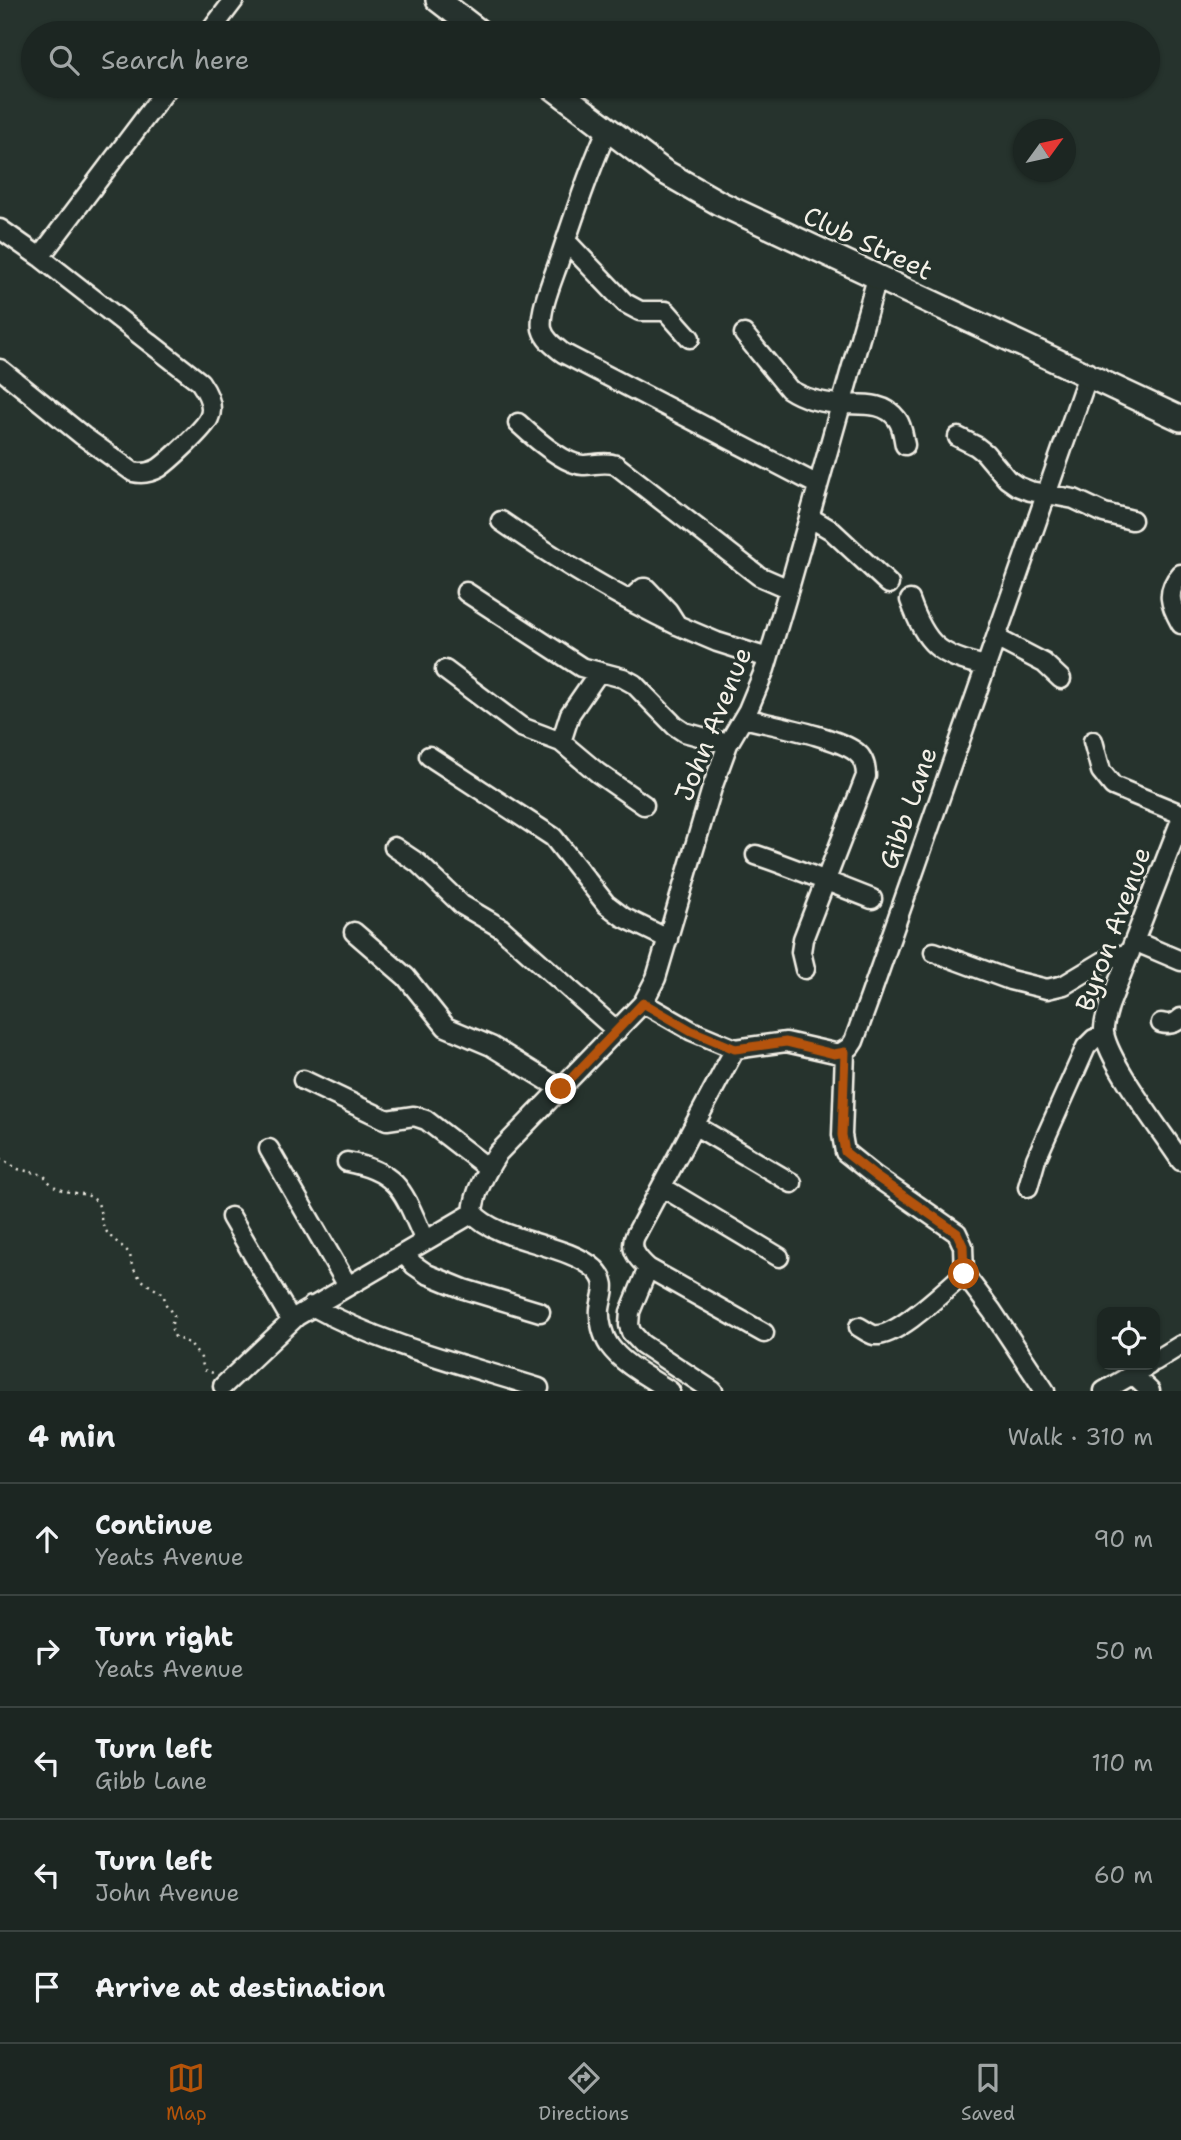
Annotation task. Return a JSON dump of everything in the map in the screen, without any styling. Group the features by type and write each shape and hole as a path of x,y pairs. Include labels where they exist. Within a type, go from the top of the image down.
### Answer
{"main road":[{"path":"438,0 465,21"},
{"name":"Club Street","path":"567,98 663,171 744,216 1181,419"}],"street":[{"path":"218,21 234,0"},
{"path":"40,257 161,98"},
{"path":"608,128 589,173 542,316 543,332 550,343 563,353 818,485"},
{"path":"0,229 200,382 211,404 210,417 167,461 151,471 138,474 83,436 0,369"},
{"path":"566,241 625,303 640,311 666,311 690,338"},
{"name":"John Avenue","path":"473,1213 475,1198 488,1168 506,1143 617,1031 643,1003 652,988 712,788 728,744 744,718 768,658 877,278"},
{"path":"744,334 789,389 814,400 873,405 891,412 901,426 905,445"},
{"name":"Gibb Lane","path":"845,1052 853,1041 870,997 1088,375"},
{"path":"518,423 540,443 578,465 616,465 759,576 789,589"},
{"path":"958,437 976,446 1017,486 1047,495 1074,499 1104,513 1132,520"},
{"path":"809,517 831,530 889,584"},
{"path":"501,521 544,551 629,600 646,588 677,625 717,642 768,658"},
{"path":"1181,574 1170,592 1181,624"},
{"path":"466,592 582,667 623,678 638,687 684,732 728,744"},
{"path":"910,600 920,626 936,646 953,657 986,666"},
{"path":"996,638 1044,663 1061,679"},
{"path":"445,670 521,727 561,742 643,806"},
{"path":"561,742 570,714 599,672"},
{"path":"744,718 838,743 855,751 866,765 866,776 803,939 801,952 805,969"},
{"path":"1093,741 1101,771 1114,786 1181,814"},
{"path":"429,756 553,837 606,904 624,917 668,939"},
{"name":"Byron Avenue","path":"1179,833 1105,1018 1104,1035 1121,1070 1181,1161"},
{"path":"394,846 418,863 462,905 500,928 617,1031"},
{"path":"756,855 872,899"},
{"path":"354,932 406,977 446,1027 499,1050 561,1089"},
{"path":"934,952 1010,980 1047,989 1065,985 1132,947 1181,961"},
{"path":"643,1003 692,1031 735,1049 786,1042 834,1054 845,1052 842,1135 845,1152 859,1165 957,1233 963,1246 964,1274 1045,1391"},
{"path":"1161,1023 1176,1023 1181,1018"},
{"path":"1027,1187 1036,1159 1086,1047 1094,1039 1104,1035"},
{"path":"735,1049 633,1242 634,1252 648,1268 764,1333"},
{"path":"303,1080 387,1120 414,1116 426,1120 488,1168"},
{"path":"694,1125 792,1183"},
{"path":"269,1149 348,1286"},
{"path":"347,1162 382,1172 396,1184 405,1197 425,1241"},
{"path":"662,1187 779,1257"},
{"path":"223,1386 291,1320 473,1213 480,1220 503,1231 584,1262 600,1275 605,1293 600,1309 601,1324 609,1345 624,1360 670,1391"},
{"path":"231,1216 291,1320"},
{"path":"404,1254 427,1274 464,1289 540,1312"},
{"path":"648,1268 630,1312 631,1332 642,1344 713,1391"},
{"path":"859,1327 874,1335 888,1333 901,1326 964,1274"},
{"path":"312,1306 359,1330 539,1388"},
{"path":"1160,1359 1181,1345"},
{"path":"1104,1391 1142,1370"},
{"path":"1133,1375 1150,1391"}],"path":[{"path":"0,1157 18,1169 44,1175 48,1182 63,1191 97,1200 102,1223 114,1241 130,1256 139,1278 164,1295 164,1303 174,1316 171,1327 175,1337 189,1343 201,1358 204,1370 212,1372 223,1386"}],"route":[{"path":"561,1089 643,1003 692,1031 735,1049 786,1042 834,1054 845,1052 842,1145 845,1152 851,1159 957,1233 963,1246 964,1274"}]}
